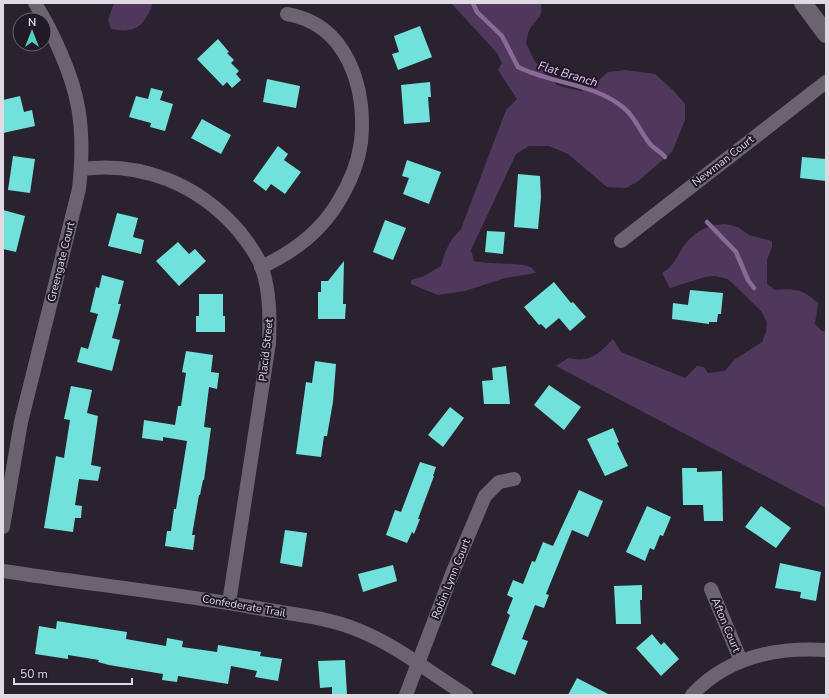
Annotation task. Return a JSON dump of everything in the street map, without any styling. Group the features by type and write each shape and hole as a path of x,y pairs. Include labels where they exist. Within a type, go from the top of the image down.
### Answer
{"street":[{"name":"Greengate Court","path":"3,526 21,422 79,189 81,169 79,107 60,53 35,3"},
{"path":"803,3 826,34"},
{"path":"261,267 292,251 322,224 337,205 347,187 356,165 361,143 362,120 360,96 354,74 344,53 336,40 313,22 287,14"},
{"name":"Newman Court","path":"621,241 826,82"},
{"name":"Placid Street","path":"81,169 120,168 145,172 175,181 193,191 215,207 231,222 245,238 261,267 267,288 270,315 269,343 229,603"},
{"name":"Robin Lynn Court","path":"406,695 485,496 499,482 514,479"},
{"name":"Confederate Trail","path":"3,571 229,603 339,623 378,638 418,663 431,674 466,695"},
{"name":"Afton Court","path":"711,589 742,661"},
{"path":"692,695 701,685 717,674 742,661 777,651 802,648 826,650"}],"shaded area":[{"path":"114,3 153,3 150,11 142,23 133,29 120,30 111,29 108,20"},
{"path":"451,3 547,3 541,4 541,14 530,29 526,43 534,60 557,85 581,91 591,87 608,72 626,70 655,74 675,92 685,104 685,120 672,152 637,182 626,188 607,187 568,154 549,146 529,146 516,154 471,250 474,261 528,266 536,273 505,278 465,291 438,295 411,284 411,280 424,276 441,266 448,246 461,229 506,110 517,99 498,70 502,63 497,53"},
{"path":"725,224 738,227 749,235 772,241 772,247 767,260 767,284 775,290 798,290 808,295 818,303 815,324 822,331 826,331 826,508 556,366 568,358 582,359 594,356 613,339 621,352 685,378 697,366 704,367 708,373 725,371 734,360 762,342 766,332 767,322 761,311 728,279 715,276 705,277 670,288 662,273 672,265 683,247 696,233 712,226"}],"building":[{"path":"420,26 432,57 398,70 392,54 399,52 394,36"},
{"path":"218,39 229,52 227,53 234,60 231,63 239,71 236,74 241,80 232,88 227,82 223,86 197,59"},
{"path":"267,79 300,86 296,108 263,102"},
{"path":"430,82 431,97 428,97 430,122 404,124 401,85"},
{"path":"151,88 163,91 160,100 173,104 165,131 150,127 151,123 129,117 136,96 148,99"},
{"path":"20,96 24,112 32,110 35,126 3,133 3,100"},
{"path":"202,119 231,135 221,154 191,138"},
{"path":"278,146 288,154 284,160 301,172 285,194 271,184 266,191 253,181"},
{"path":"13,156 35,159 30,193 8,190"},
{"path":"802,157 826,159 826,181 800,178"},
{"path":"407,160 441,172 429,204 403,194 409,178 402,176"},
{"path":"518,174 540,176 541,197 538,229 514,227"},
{"path":"3,210 25,216 16,252 3,249"},
{"path":"117,213 138,218 133,237 144,240 141,254 108,246"},
{"path":"385,220 406,228 393,260 373,252"},
{"path":"487,231 505,232 503,254 485,252"},
{"path":"178,242 189,254 195,249 206,261 179,286 156,261"},
{"path":"344,261 343,304 346,304 345,319 318,319 318,292 321,292 321,281 328,281"},
{"path":"102,275 124,281 118,304 121,304 112,338 120,340 112,371 77,362 81,347 88,349 98,314 90,312 96,287 99,288"},
{"path":"554,282 571,303 573,302 586,317 570,331 559,318 546,329 541,324 539,325 524,307"},
{"path":"690,290 723,293 721,314 718,314 717,322 709,322 709,324 672,319 673,303 688,305"},
{"path":"199,294 223,294 225,332 196,332 196,316 199,316"},
{"path":"186,351 213,355 211,372 219,373 217,389 209,387 204,427 211,428 204,480 199,495 192,535 195,535 193,550 165,546 167,531 171,531 174,509 176,509 187,441 163,437 163,441 142,438 144,420 175,425 178,406 181,406 186,373 182,372"},
{"path":"315,361 336,364 333,402 327,436 324,436 321,457 296,454 306,382 312,383"},
{"path":"506,366 510,404 484,404 482,381 493,380 492,368"},
{"path":"549,385 581,407 564,430 534,405"},
{"path":"71,386 92,390 87,413 98,416 91,465 101,467 98,481 79,479 75,505 82,506 81,518 75,518 73,532 44,528 56,456 64,458 70,420 64,419"},
{"path":"450,407 464,418 443,447 428,435"},
{"path":"613,428 619,442 617,443 628,466 605,476 587,439"},
{"path":"420,462 436,467 418,519 420,519 414,534 412,532 407,543 386,535 395,510 401,512"},
{"path":"682,468 697,468 697,472 722,471 723,521 704,521 703,505 683,505"},
{"path":"579,490 603,501 588,537 572,530 546,594 549,595 544,608 535,605 522,639 528,641 515,675 491,665 510,615 507,613 513,598 507,595 513,580 523,584 532,561 535,562 543,542 553,546"},
{"path":"647,506 671,517 663,536 660,535 654,550 650,548 645,561 626,552"},
{"path":"761,506 791,528 776,548 745,527"},
{"path":"285,530 307,533 302,567 280,563"},
{"path":"780,563 821,572 816,601 800,598 801,592 775,588"},
{"path":"393,565 397,581 363,592 358,574"},
{"path":"642,585 642,600 640,600 641,624 616,624 614,586"},
{"path":"57,621 127,632 126,639 166,646 167,638 183,641 182,647 217,652 218,645 261,652 260,656 282,659 278,681 255,677 257,671 231,666 228,684 178,676 177,682 162,680 163,674 109,665 98,662 99,660 68,655 68,659 35,654 39,626 56,629"},
{"path":"652,634 661,645 664,642 679,659 661,676 636,648"},
{"path":"345,660 347,695 332,695 332,687 320,688 318,661"},
{"path":"577,678 610,695 568,695"}],"waterway":[{"name":"Flat Branch","path":"473,3 477,12 502,36 518,67 531,73 600,93 612,100 628,112 651,145 665,157"},
{"name":"Flat Branch","path":"707,222 736,252 748,280 754,288"}]}
